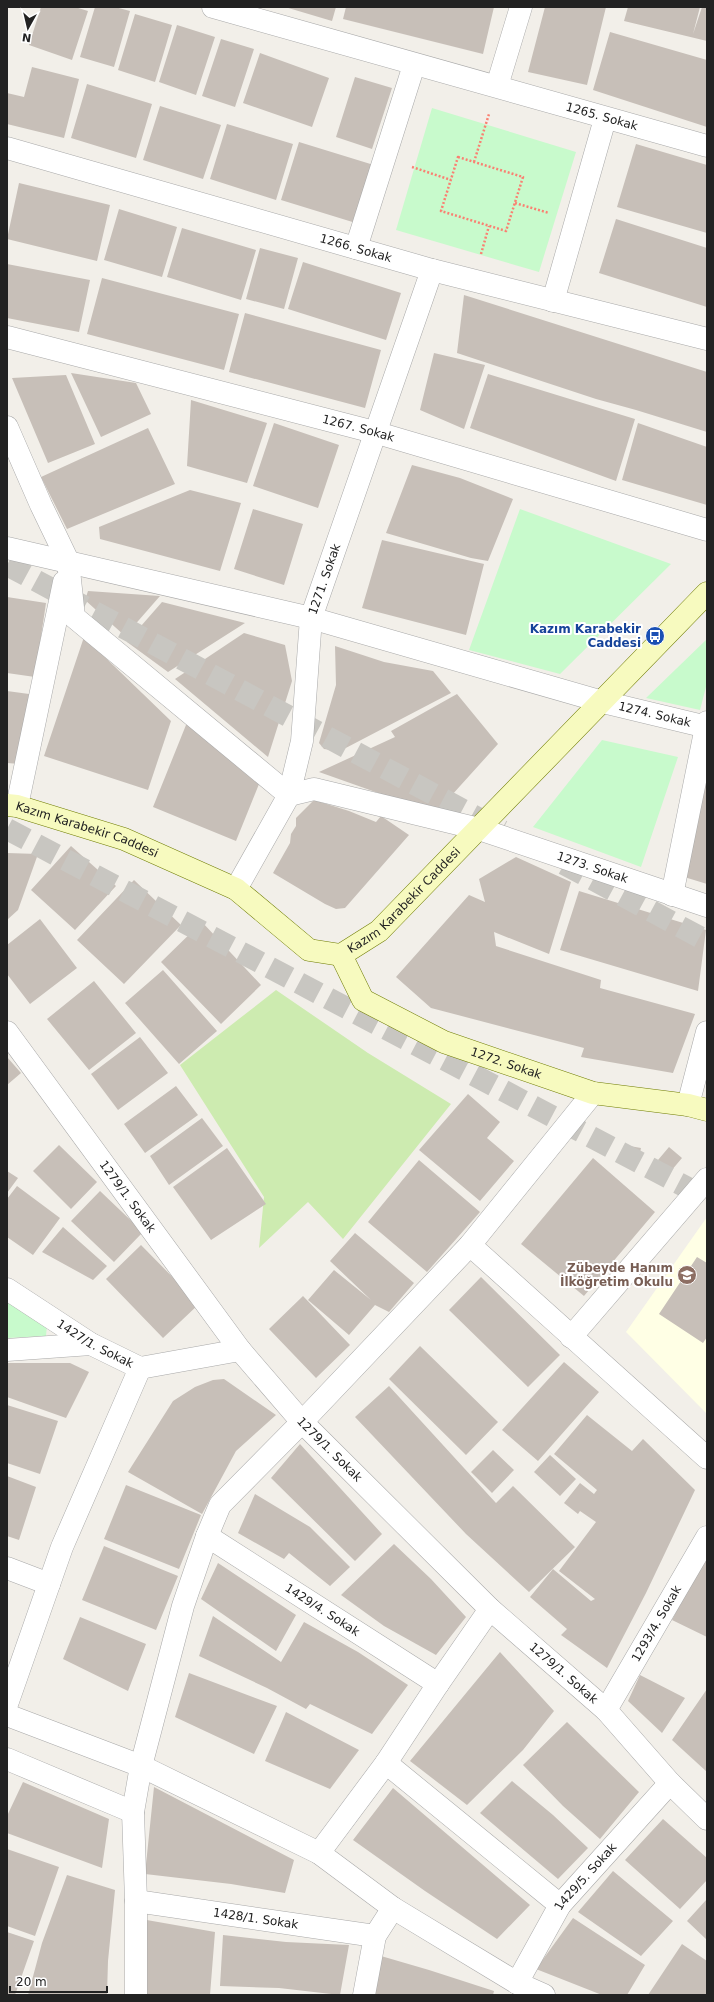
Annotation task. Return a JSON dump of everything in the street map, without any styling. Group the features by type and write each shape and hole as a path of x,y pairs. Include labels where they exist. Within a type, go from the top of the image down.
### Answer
{"main road":[{"name":"Kazım Karabekir Caddesi","path":"12,806 124,839 236,888 309,950 341,955 379,931 603,702 707,593"},
{"name":"1272. Sokak","path":"341,955 363,1000 444,1042 593,1093 698,1108"}],"street":[{"name":"1265. Sokak","path":"213,7 414,65 497,86 606,119 707,146"},
{"path":"497,86 522,7"},
{"path":"356,248 414,65"},
{"path":"553,301 606,119"},
{"name":"1266. Sokak","path":"7,148 432,270 707,339"},
{"name":"1271. Sokak","path":"236,888 289,795 302,741 311,618 374,432 432,270"},
{"name":"1267. Sokak","path":"7,337 374,432 707,530"},
{"path":"7,427 41,505 68,561 74,617 289,795"},
{"name":"1274. Sokak","path":"7,548 311,618 603,702 707,725"},
{"path":"12,806 68,561"},
{"path":"672,895 707,725"},
{"name":"1273. Sokak","path":"289,795 314,789 479,829 707,906"},
{"name":"1279/1. Sokak","path":"7,1032 240,1350 302,1422 490,1609 606,1710 670,1783 707,1819"},
{"path":"698,1108 707,1032"},
{"path":"136,1995 136,1901 133,1812 141,1766 184,1606 207,1536 220,1505 302,1422 470,1245 593,1093"},
{"path":"571,1337 707,1179"},
{"path":"470,1245 707,1458"},
{"name":"1427/1. Sokak","path":"7,1289 91,1344 140,1368 240,1350"},
{"path":"7,1350 91,1344"},
{"path":"7,1704 62,1547 140,1368"},
{"name":"1429/4. Sokak","path":"207,1536 438,1684"},
{"name":"1293/4. Sokak","path":"606,1710 707,1537"},
{"path":"7,1568 49,1584"},
{"path":"320,1853 386,1763 490,1609"},
{"path":"7,1715 141,1766 320,1853 393,1908 517,1983 544,1995"},
{"path":"7,1759 133,1812"},
{"path":"386,1763 560,1905"},
{"name":"1429/5. Sokak","path":"517,1983 560,1905 670,1783"},
{"name":"1428/1. Sokak","path":"136,1901 375,1936"},
{"path":"364,1995 375,1936 393,1908"}],"path":[{"path":"474,162 497,86"},
{"path":"458,157 474,162 523,177 506,231 441,211 458,157"},
{"path":"385,158 451,180"},
{"path":"515,203 576,221"}],"shaded area":[{"name":"Zübeyde Hanım İlköğretim Okulu","path":"707,1217 707,1414 626,1332"}],"green space":[{"path":"432,108 576,152 539,272 396,230"},
{"path":"520,509 671,564 560,674 469,650"},
{"path":"707,639 707,683 700,710 646,698"},
{"path":"602,740 678,757 641,867 533,827"},
{"path":"276,990 368,1053 451,1104 343,1239 308,1202 259,1248 264,1197 180,1065"},
{"path":"7,1300 47,1325 46,1336 7,1338"}],"building":[{"path":"41,7 75,7 88,11 72,60 29,45"},
{"path":"95,7 115,7 130,11 114,67 80,57"},
{"path":"285,7 336,7 332,21"},
{"path":"346,7 494,7 483,54 343,19"},
{"path":"545,7 606,7 587,85 528,72"},
{"path":"628,7 700,7 693,34 702,7 707,7 707,41 624,21"},
{"path":"135,14 172,25 155,82 118,70"},
{"path":"177,25 215,37 196,95 159,82"},
{"path":"610,32 707,60 707,127 593,90"},
{"path":"221,39 254,49 235,107 202,96"},
{"path":"260,53 329,78 312,127 243,103"},
{"path":"32,67 79,79 64,138 7,124 7,93 24,97"},
{"path":"355,77 392,88 372,149 336,137"},
{"path":"87,84 152,104 136,158 71,138"},
{"path":"160,106 221,125 203,179 143,160"},
{"path":"227,124 293,144 276,200 210,179"},
{"path":"299,142 377,166 359,224 281,200"},
{"path":"636,144 707,165 707,233 617,207"},
{"path":"19,183 110,205 97,261 7,239"},
{"path":"119,209 177,227 162,277 104,260"},
{"path":"616,219 707,248 707,307 599,273"},
{"path":"182,228 256,250 241,300 167,277"},
{"path":"260,248 298,258 284,309 246,299"},
{"path":"303,262 401,293 386,340 288,309"},
{"path":"7,264 90,280 79,332 7,318"},
{"path":"102,278 239,314 224,370 87,334"},
{"path":"464,295 707,372 707,432 596,399 457,353"},
{"path":"245,313 381,350 365,408 229,372"},
{"path":"434,353 485,365 464,429 420,410"},
{"path":"71,373 136,383 151,414 101,437"},
{"path":"488,374 635,419 616,481 470,428"},
{"path":"66,375 95,444 48,463 12,378"},
{"path":"191,400 267,423 247,483 187,466"},
{"path":"274,423 339,445 318,508 253,486"},
{"path":"638,423 707,447 707,505 622,480"},
{"path":"148,428 175,484 67,529 41,477"},
{"path":"412,465 460,478 513,499 488,561 471,558 386,533"},
{"path":"190,490 241,503 220,571 100,539 99,527"},
{"path":"253,509 303,524 284,585 234,569"},
{"path":"382,540 484,564 466,635 362,608"},
{"path":"88,591 160,596 125,636 85,600"},
{"path":"7,597 46,603 35,677 7,673"},
{"path":"162,602 245,623 168,672 127,642"},
{"path":"244,633 285,645 292,681 268,757 175,679"},
{"path":"84,637 171,721 148,790 44,756"},
{"path":"335,646 384,662 433,671 451,693 340,751 324,749 319,743 336,685"},
{"path":"7,691 29,694 20,764 7,763"},
{"path":"457,694 498,744 442,806 432,812 319,772 395,737 391,731"},
{"path":"188,720 259,784 236,841 153,807"},
{"path":"707,772 707,884 681,876"},
{"path":"314,800 349,811 376,822 381,816 409,835 345,908 336,909 325,904 273,873 290,843 291,834 296,826 296,818"},
{"path":"71,846 116,886 75,930 31,890"},
{"path":"7,853 38,854 18,910 7,920"},
{"path":"516,857 571,882 549,954 494,932 496,946 601,980 600,988 695,1014 673,1073 581,1057 584,1048 431,1008 396,977 469,895 485,902 479,879"},
{"path":"134,880 181,925 124,984 77,940"},
{"path":"579,891 706,930 698,991 560,950"},
{"path":"40,919 77,968 30,1004 7,974 7,945"},
{"path":"202,922 261,985 221,1024 161,962"},
{"path":"163,970 217,1031 179,1064 125,1003"},
{"path":"94,981 136,1033 89,1070 47,1019"},
{"path":"140,1037 168,1073 118,1110 91,1074"},
{"path":"7,1057 21,1073 7,1085"},
{"path":"176,1086 198,1115 145,1153 124,1124"},
{"path":"468,1094 500,1122 487,1138 514,1161 480,1201 419,1150"},
{"path":"202,1118 223,1146 169,1185 150,1156"},
{"path":"59,1145 97,1182 71,1209 33,1171"},
{"path":"624,1145 641,1148 638,1161 622,1159"},
{"path":"669,1147 682,1158 671,1171 658,1160"},
{"path":"227,1148 266,1204 211,1240 173,1187"},
{"path":"593,1158 655,1212 584,1296 521,1244"},
{"path":"419,1160 480,1212 427,1272 368,1222"},
{"path":"7,1171 18,1178 7,1193"},
{"path":"17,1186 60,1218 33,1255 7,1237 7,1199"},
{"path":"100,1191 143,1232 114,1262 71,1221"},
{"path":"63,1227 107,1266 93,1280 42,1252"},
{"path":"355,1233 414,1283 389,1312 375,1305 349,1335 308,1300 334,1270 371,1300 330,1261"},
{"path":"141,1245 199,1304 163,1338 106,1279"},
{"path":"697,1257 707,1263 707,1337 703,1343 659,1314"},
{"path":"481,1277 560,1355 528,1387 449,1310"},
{"path":"303,1296 350,1345 316,1378 269,1329"},
{"path":"420,1346 498,1422 466,1455 389,1379"},
{"path":"564,1362 599,1392 538,1461 502,1430"},
{"path":"7,1363 70,1363 89,1372 66,1418 7,1397"},
{"path":"224,1379 276,1415 236,1451 202,1514 128,1472 173,1401 195,1387 213,1380"},
{"path":"389,1386 496,1503 513,1486 575,1547 529,1592 466,1534 355,1417"},
{"path":"7,1405 58,1421 40,1474 7,1463"},
{"path":"587,1415 632,1451 643,1439 695,1490 646,1593 607,1668 561,1635 567,1629 530,1597 553,1569 591,1601 595,1599 559,1571 596,1522 580,1511 578,1514 564,1503 580,1483 594,1494 597,1490 554,1454"},
{"path":"300,1444 382,1534 355,1561 271,1478"},
{"path":"493,1450 514,1470 492,1493 471,1472"},
{"path":"550,1455 576,1479 560,1496 534,1472"},
{"path":"7,1476 36,1487 19,1540 7,1536"},
{"path":"126,1485 201,1515 179,1569 104,1539"},
{"path":"255,1494 310,1527 350,1567 330,1586 289,1553 284,1559 238,1533"},
{"path":"394,1544 431,1579 466,1617 436,1655 384,1626 341,1595"},
{"path":"104,1546 178,1576 156,1630 82,1600"},
{"path":"707,1551 707,1637 672,1620"},
{"path":"218,1563 296,1615 276,1651 201,1599"},
{"path":"213,1616 281,1662 304,1622 358,1652 408,1685 372,1734 310,1704 306,1709 267,1688 199,1656"},
{"path":"80,1617 146,1644 128,1691 63,1659"},
{"path":"500,1652 554,1711 523,1750 467,1805 410,1761"},
{"path":"189,1673 277,1706 254,1754 175,1717"},
{"path":"640,1675 685,1698 662,1733 628,1701"},
{"path":"707,1689 707,1772 672,1740"},
{"path":"286,1712 359,1750 330,1789 265,1761"},
{"path":"567,1722 639,1792 600,1839 563,1806 523,1765"},
{"path":"512,1781 553,1815 588,1848 558,1879 480,1813"},
{"path":"23,1782 109,1819 102,1868 7,1833 7,1816"},
{"path":"154,1787 294,1860 285,1893 231,1884 145,1874"},
{"path":"393,1788 530,1905 497,1939 425,1891 353,1840"},
{"path":"663,1819 707,1858 707,1880 680,1909 625,1860"},
{"path":"7,1849 59,1867 35,1936 7,1926"},
{"path":"613,1871 673,1921 641,1956 578,1912"},
{"path":"67,1875 115,1890 108,1961 107,1995 28,1995 42,1943"},
{"path":"707,1899 707,1940 687,1921"},
{"path":"573,1918 645,1965 627,1995 602,1995 536,1969"},
{"path":"141,1919 215,1932 210,1995 142,1995"},
{"path":"7,1932 34,1941 15,1995 7,1995"},
{"path":"223,1935 286,1942 349,1945 340,1995 279,1988 220,1986"},
{"path":"682,1944 707,1961 707,1995 648,1995"},
{"path":"381,1956 494,1991 493,1995 375,1995"}],"tunnel":[{"path":"7,565 502,831"},
{"path":"7,829 707,1198"},
{"path":"564,864 707,941"}],"place":[{"name":"Kazım Karabekir Caddesi","path":"655,636"},
{"name":"Zübeyde Hanım İlköğretim Okulu","path":"687,1275"}]}
